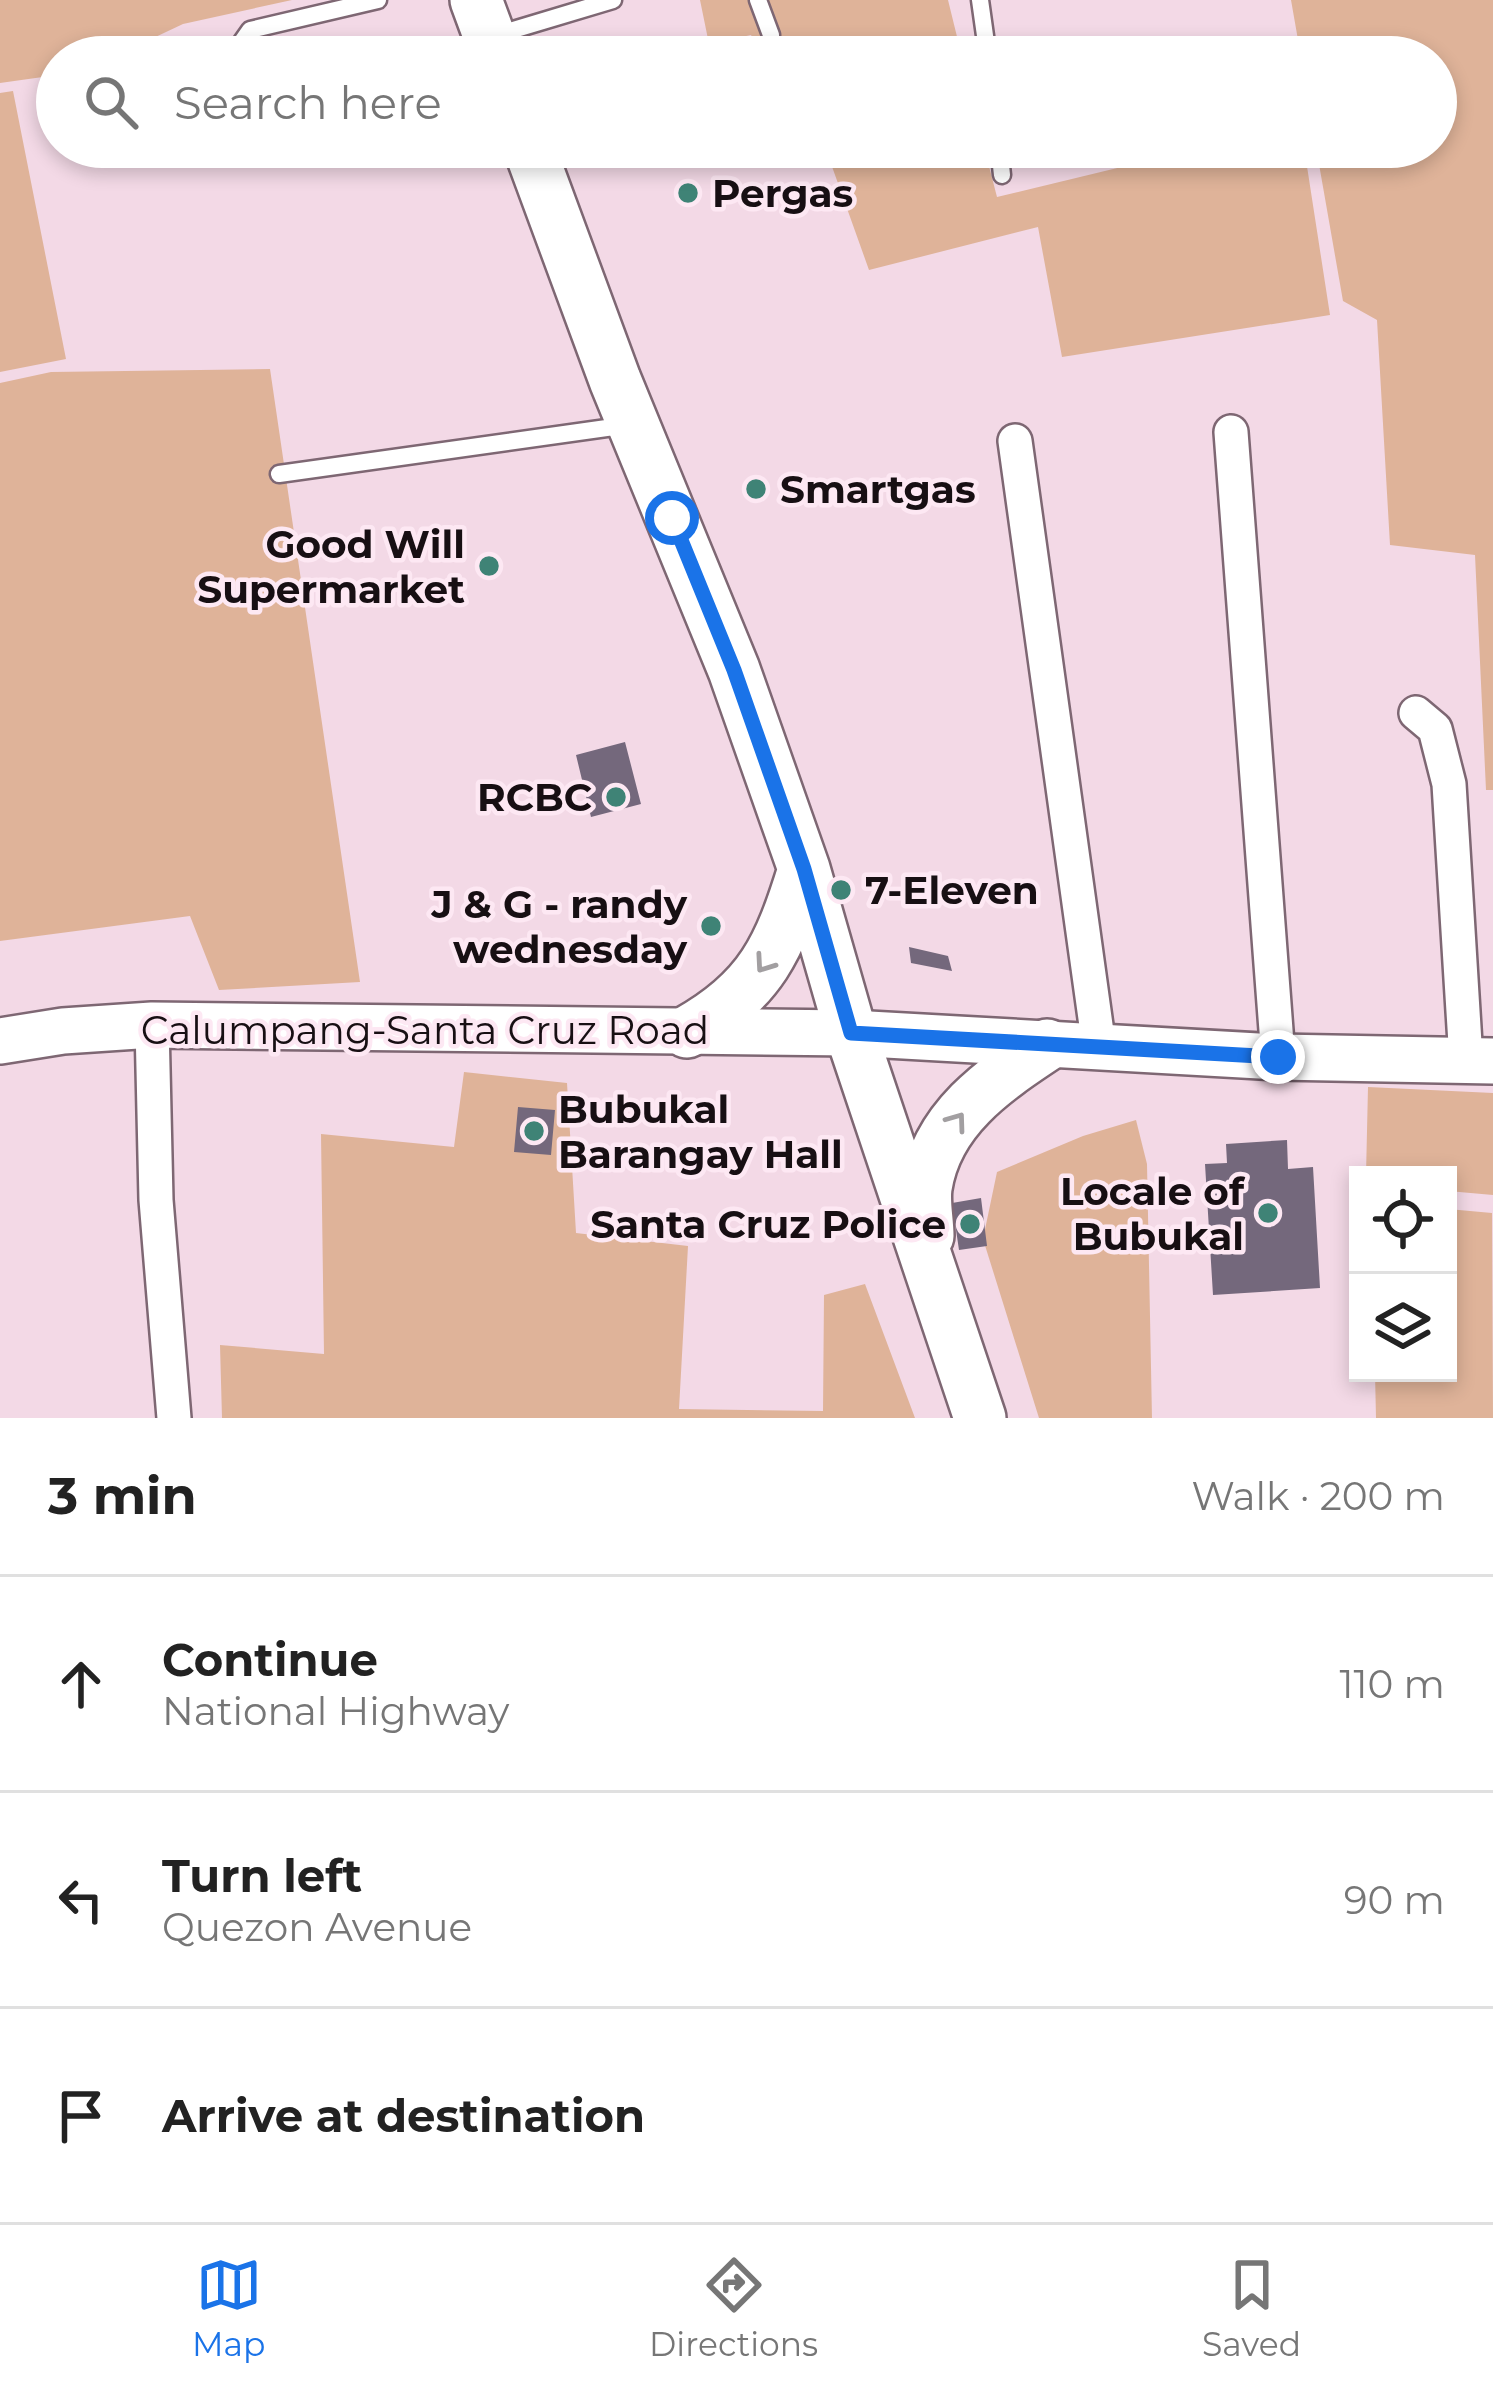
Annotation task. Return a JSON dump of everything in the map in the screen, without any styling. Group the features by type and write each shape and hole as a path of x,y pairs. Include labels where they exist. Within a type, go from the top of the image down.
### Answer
{"main road":[{"path":"537,168 734,670 804,869 851,1033 980,1418"},
{"path":"687,1032 725,1011 765,964 790,915 804,869"},
{"name":"Calumpang-Santa Cruz Road","path":"0,1041 152,1025 851,1033 1278,1057 1480,1060"},
{"path":"930,1273 926,1188 940,1144 963,1111 993,1081 1047,1045"}],"street":[{"path":"1231,432 1278,1057"},
{"path":"1015,441 1099,1047"},
{"path":"1416,713 1436,729 1449,784 1480,1060"},
{"path":"152,1025 156,1200 174,1418"}],"lane":[{"path":"246,36 250,31 378,0"},
{"path":"488,32 613,0"},
{"path":"758,0 771,36"},
{"path":"980,0 985,36"},
{"path":"1001,168 1002,175"},
{"path":"279,474 634,424"}],"shaded area":[{"path":"0,0 292,0 183,24 158,36 36,36 36,78 0,83"},
{"path":"700,0 948,0 957,36 751,35 707,36"},
{"path":"1291,0 1493,0 1493,790 1486,790 1475,555 1390,545 1377,320 1343,301 1320,168 1457,168 1457,36 1297,36"},
{"path":"13,91 66,359 0,372 0,93"},
{"path":"833,168 989,168 997,197 1117,168 1307,168 1330,315 1062,357 1038,227 869,270"},
{"path":"270,369 360,982 219,990 190,916 0,941 0,383 51,372"},
{"path":"464,1072 567,1083 576,1233 688,1246 679,1409 823,1411 824,1295 865,1284 915,1418 222,1418 220,1345 324,1354 321,1134 454,1147"},
{"path":"1368,1087 1493,1093 1493,1195 1457,1192 1457,1166 1366,1166"},
{"path":"1136,1120 1147,1164 1152,1418 1039,1418 983,1239 997,1172"},
{"path":"1457,1210 1492,1213 1493,1418 1376,1418 1375,1382 1457,1382"}],"building":[{"path":"625,742 641,804 591,817 576,755"},
{"path":"909,947 948,956 952,971 911,963"},
{"name":"Bubukal Barangay Hall","path":"518,1107 555,1110 551,1155 514,1152"},
{"path":"1287,1140 1288,1169 1313,1167 1320,1288 1213,1295 1205,1164 1227,1163 1226,1144"},
{"name":"Santa Cruz Police","path":"981,1198 987,1246 959,1250 952,1203"}],"place":[{"name":"Pergas","path":"688,193"},
{"name":"Smartgas","path":"756,489"},
{"name":"Good Will Supermarket","path":"489,566"},
{"name":"RCBC","path":"616,797"},
{"name":"7-Eleven","path":"841,890"},
{"name":"J & G - randy wednesday","path":"711,926"},
{"name":"Bubukal Barangay Hall","path":"534,1131"},
{"name":"Locale of Bubukal","path":"1268,1213"},
{"name":"Santa Cruz Police","path":"970,1224"}],"route":[{"path":"672,518 734,670 804,869 851,1033 1278,1057"}]}
